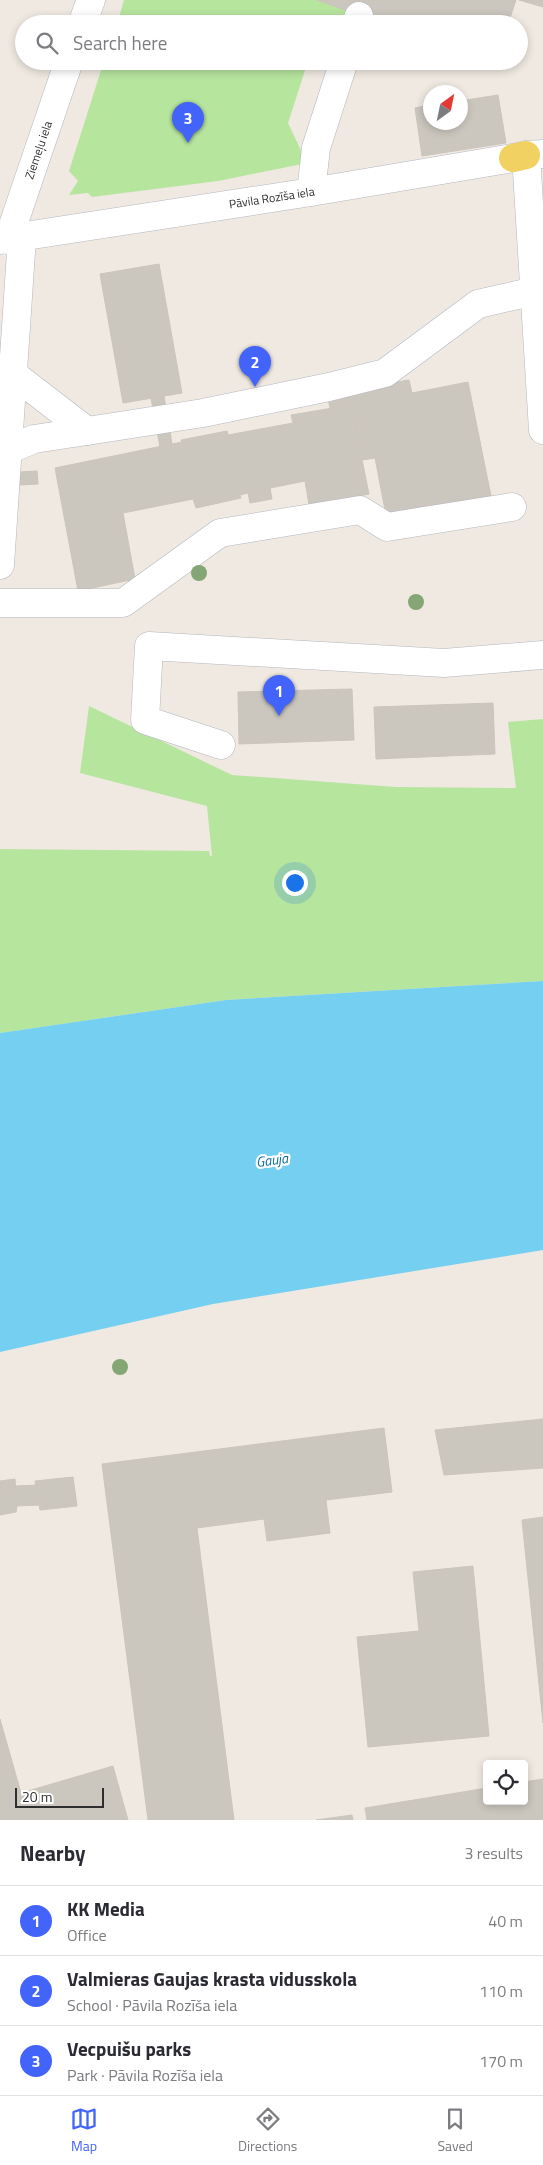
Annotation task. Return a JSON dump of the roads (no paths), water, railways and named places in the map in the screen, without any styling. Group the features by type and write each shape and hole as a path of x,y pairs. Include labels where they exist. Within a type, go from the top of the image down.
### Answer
{"street":[{"path":"85,15 91,0"},
{"name":"Ziemeļu iela","path":"0,565 13,374 9,291 10,239 66,70"},
{"path":"312,192 316,148 341,70"},
{"path":"527,156 543,418"},
{"name":"Pāvila Rozīša iela","path":"10,239 527,156"},
{"path":"8,450 34,439 203,413 329,387 384,373 478,304 535,291"},
{"path":"13,374 87,431"},
{"path":"0,602 123,603 220,533 360,510 387,527 512,507"},
{"path":"221,744 145,720 149,646 444,663 543,654"}],"water":[{"name":"Gauja","path":"543,981 543,1250 213,1304 0,1352 0,1033 226,1000"}],"place":[{"name":"Vecpuišu parks","path":"188,143"},
{"name":"Valmieras Gaujas krasta vidusskola","path":"255,387"},
{"name":"KK Media","path":"279,716"}]}
